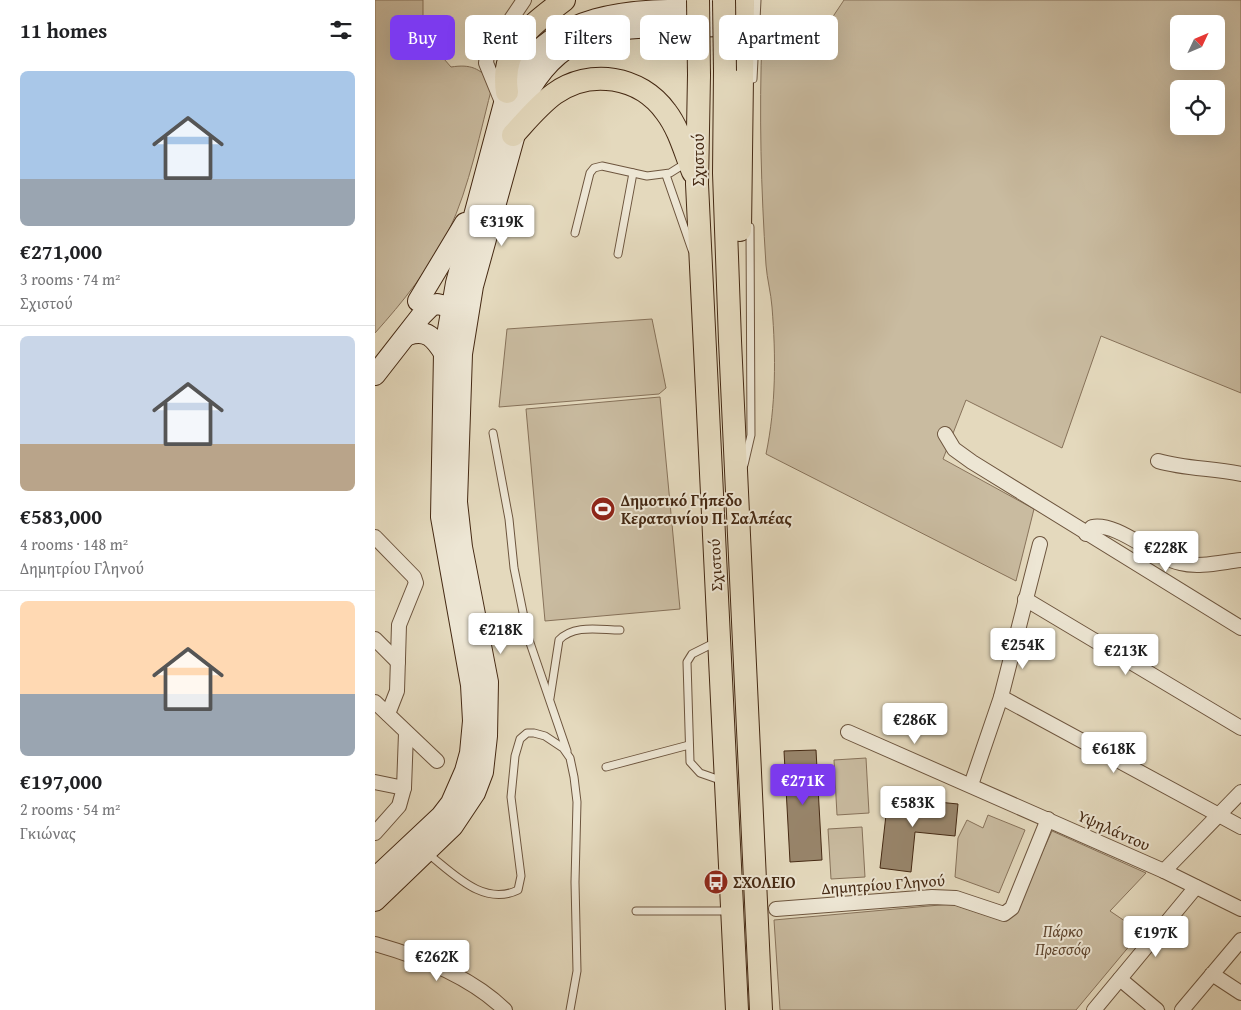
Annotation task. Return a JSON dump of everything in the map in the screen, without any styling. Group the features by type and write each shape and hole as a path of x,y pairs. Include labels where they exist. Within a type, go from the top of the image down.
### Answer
{"main road":[{"path":"505,98 505,67 511,53 539,19 564,0"},
{"name":"Σχιστού","path":"698,0 697,184 732,911 734,1008"},
{"path":"375,878 441,816 460,786 469,753 473,721 471,685 441,517 444,353 456,283 481,195 505,98 520,68 535,51 558,32 598,15 630,10 742,7"},
{"path":"375,901 465,812 478,786 486,754 488,682 462,547 458,509 462,354 473,286 525,98 547,65 578,41 601,32 742,7"},
{"path":"729,284 740,250 742,7"},
{"name":"Σχιστού","path":"742,7 725,71 723,173 761,1010"},
{"path":"513,136 543,103 562,90 582,80 616,79 642,89 655,98 673,123 697,184"},
{"path":"401,342 418,301 481,195"},
{"path":"418,301 438,282 446,280 456,283"},
{"path":"375,374 431,306 437,304 451,307"},
{"path":"401,342 423,332 430,335 444,353"}],"street":[{"path":"505,98 486,63 487,55 524,0"},
{"path":"945,434 954,449 1086,534 1241,628"},
{"path":"1158,461 1176,466 1215,468 1241,474"},
{"path":"1086,534 1092,527 1107,527 1180,563 1199,564 1241,560"},
{"path":"375,537 414,577 416,583 399,625 397,691 388,714"},
{"path":"971,785 1001,697 1040,544"},
{"path":"1025,599 1241,728"},
{"path":"375,639 398,662"},
{"path":"1001,697 1241,827"},
{"path":"375,702 437,761"},
{"name":"Υψηλάντου","path":"848,732 1164,871 1241,909"},
{"path":"375,833 399,806 404,788 406,733"},
{"path":"375,782 404,788"},
{"path":"1164,871 1241,792"},
{"name":"Δημητρίου Γληνού","path":"776,909 932,897 956,898 1004,914 1013,908 1048,819"},
{"path":"1094,1010 1196,887"},
{"path":"1182,1010 1241,940"},
{"path":"375,944 413,956 441,968 489,995 505,1010"},
{"path":"1212,974 1241,993"},
{"path":"1120,979 1157,1010"}],"lane":[{"path":"742,7 753,83"},
{"path":"575,233 592,170 602,166 647,176 666,175 689,161"},
{"path":"618,254 633,173"},
{"path":"666,175 679,218 701,273"},
{"path":"736,486 745,461 751,435 749,215"},
{"path":"493,433 528,637 570,758 577,802 575,882 577,971 570,1010"},
{"path":"549,698 559,640 566,633 579,629 620,630"},
{"path":"719,641 688,658 689,745 690,762 694,770 726,782"},
{"path":"426,852 478,892 509,894 518,890 521,876 511,797 515,756 520,739 527,733 545,736 563,748 570,758"},
{"path":"606,767 689,745"},
{"path":"636,911 732,911"}],"green space":[{"path":"375,0 423,0 423,15 390,15 390,60 445,60 451,67 464,66 474,68 493,83 469,177 449,230 434,257 415,284 375,333"},
{"path":"844,0 1241,0 1241,393 1101,336 1062,448 966,400 943,459 1034,509 1016,581 766,454 772,418 774,344 772,307 766,265 762,180 762,60 838,60 838,15 834,15"},
{"path":"652,319 666,388 659,394 499,407 507,329"},
{"name":"Δημοτικό Γήπεδο Κερατσινίου Π. Σαλπέας","path":"660,397 680,609 545,621 526,409"},
{"path":"866,758 869,813 837,815 834,760"},
{"path":"988,815 1025,830 999,893 955,877 958,838 967,820 983,828"},
{"path":"862,827 865,877 831,879 828,829"},
{"name":"Πάρκο Πρεσσόφ","path":"1052,831 1146,873 1110,911 1141,932 1076,1010 780,1010 774,920 951,904 1013,916"}],"building":[{"path":"816,750 822,860 790,862 784,751"},
{"path":"888,797 958,804 955,836 915,832 911,872 880,868"}],"place":[{"name":"Δημοτικό Γήπεδο Κερατσινίου Π. Σαλπέας","path":"603,509"},
{"name":"ΣΧΟΛΕΙΟ","path":"716,882"}]}
